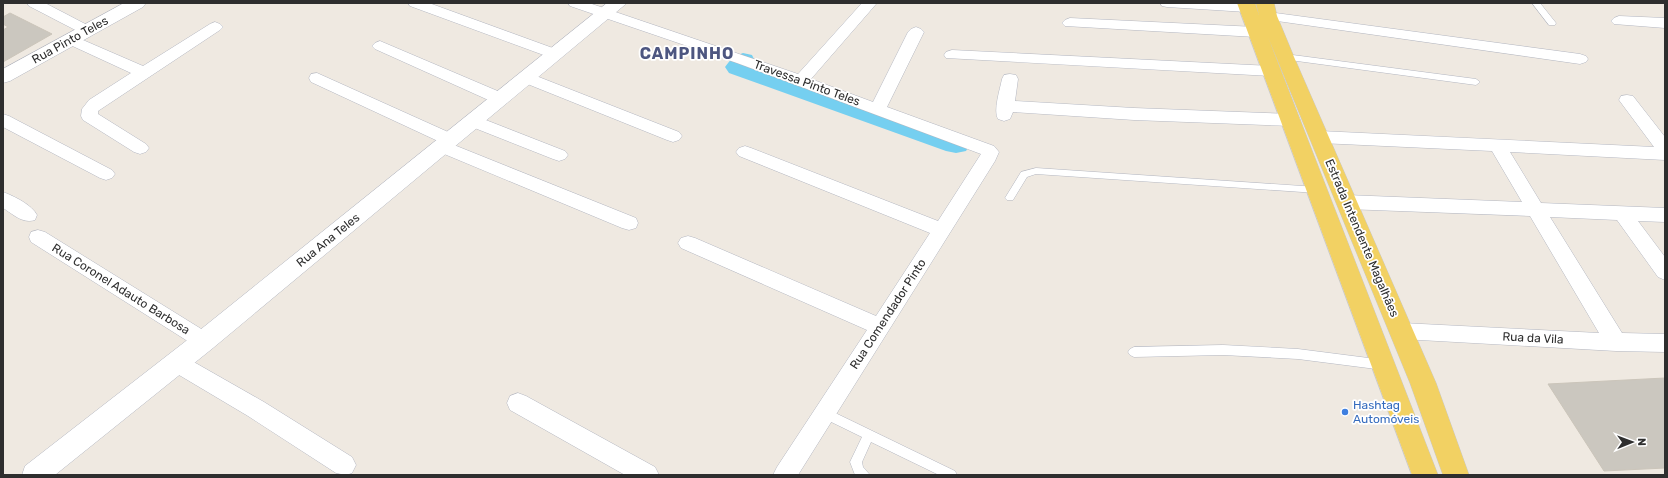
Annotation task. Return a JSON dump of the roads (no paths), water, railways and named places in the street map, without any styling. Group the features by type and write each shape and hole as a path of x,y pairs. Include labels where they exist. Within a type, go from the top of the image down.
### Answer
{"main road":[{"name":"Estrada Intendente Magalhães","path":"1256,13 1278,64 1320,137 1423,383 1456,475"},
{"name":"Estrada Intendente Magalhães","path":"1278,64 1292,120 1424,475"}],"street":[{"path":"34,3 88,31"},
{"name":"Rua Pinto Teles","path":"3,77 137,3"},
{"path":"415,3 555,54"},
{"name":"Travessa Pinto Teles","path":"575,3 612,8 743,60 988,150 990,153"},
{"path":"801,81 870,3"},
{"path":"1167,3 1256,13 1580,59"},
{"name":"Rua Ana Teles","path":"35,475 177,363 612,8"},
{"path":"1070,23 1256,13"},
{"path":"1619,21 1665,22"},
{"path":"140,148 111,131 89,116 88,113 95,104 215,27"},
{"path":"878,109 916,32"},
{"path":"71,40 144,73"},
{"path":"380,46 501,99"},
{"path":"952,55 1278,64"},
{"path":"526,77 674,136"},
{"path":"317,78 447,143 629,223"},
{"path":"1010,79 1005,111 1292,120"},
{"path":"1627,100 1665,149"},
{"path":"3,120 106,174"},
{"path":"473,121 559,155"},
{"path":"1320,137 1665,154"},
{"path":"1497,146 1616,342"},
{"path":"744,152 942,230"},
{"name":"Rua Comendador Pinto","path":"785,475 990,153"},
{"path":"3,200 28,215"},
{"path":"1346,202 1537,211 1665,215"},
{"path":"1623,214 1665,272"},
{"name":"Rua Coronel Adauto Barbosa","path":"38,237 204,341"},
{"path":"688,243 880,327"},
{"name":"Rua da Vila","path":"1402,331 1616,342 1665,343"},
{"path":"177,363 256,409 344,465"},
{"path":"518,403 647,475"}],"lane":[{"path":"1536,3 1552,23"},
{"path":"1278,64 1476,82"},
{"path":"1010,198 1024,174 1036,171 1317,190"},
{"path":"1134,352 1223,350 1298,354 1384,365"},
{"path":"825,413 951,475"},
{"path":"864,475 858,470 856,462 869,434"}],"waterway":[{"path":"743,61 738,67 956,144"}],"place":[{"name":"Hashtag Automóveis","path":"1345,412"}],"district":[{"name":"CAMPINHO","path":"687,53"}]}
